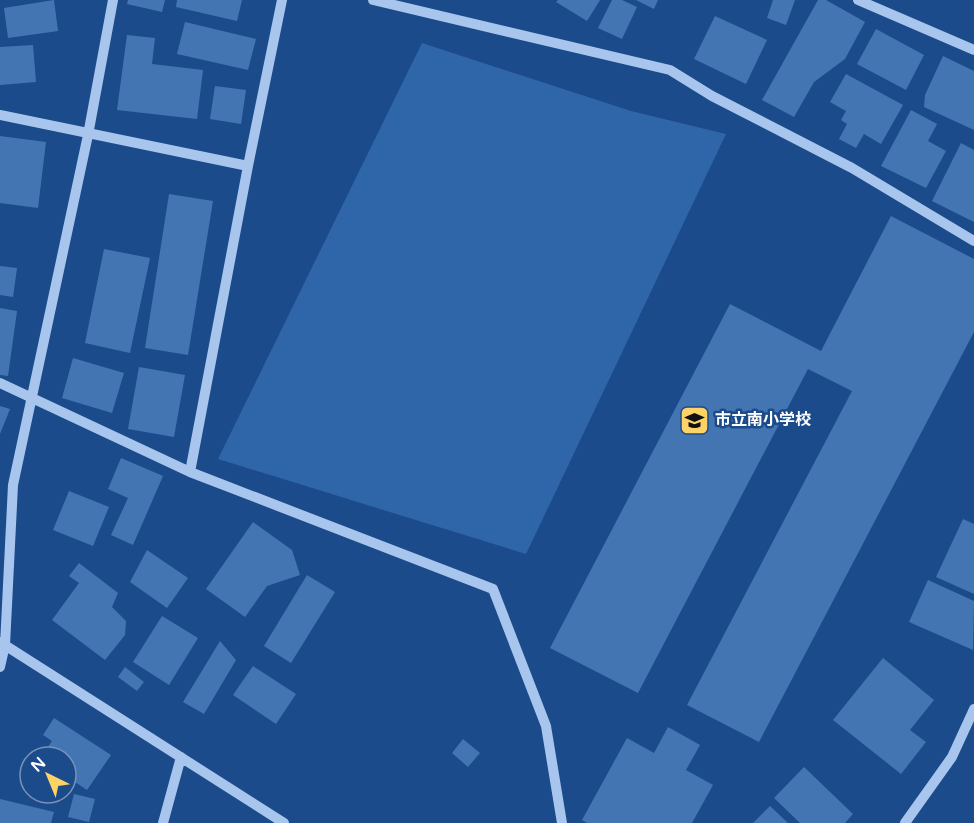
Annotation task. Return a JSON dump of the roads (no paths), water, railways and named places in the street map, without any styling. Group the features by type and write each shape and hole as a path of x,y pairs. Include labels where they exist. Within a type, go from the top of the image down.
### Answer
{"street":[{"path":"0,667 13,485 88,135 113,0"},
{"path":"190,472 282,0"},
{"path":"373,0 670,70 712,96 852,168 974,241"},
{"path":"858,0 878,4 974,50"},
{"path":"0,115 88,135 248,166"},
{"path":"0,383 190,472 493,589 546,726 562,823"},
{"path":"3,643 284,823"},
{"path":"905,823 952,757 974,709"},
{"path":"163,823 181,757"}],"place":[{"name":"市立南小学校","path":"694,420"}]}
